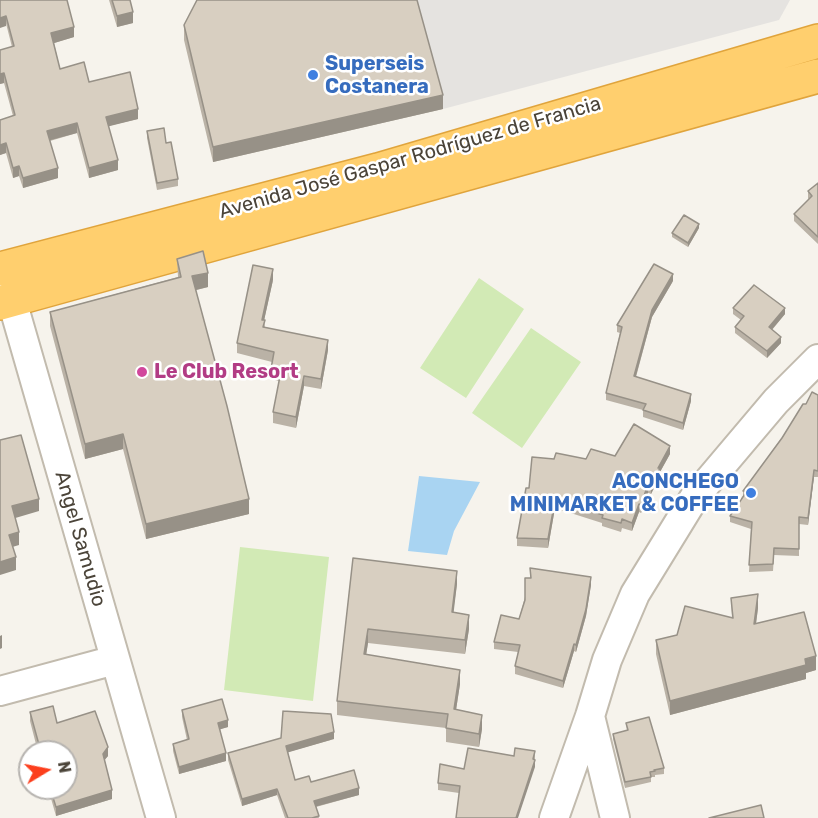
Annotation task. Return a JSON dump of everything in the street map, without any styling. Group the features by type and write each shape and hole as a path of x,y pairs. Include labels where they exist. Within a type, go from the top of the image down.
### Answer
{"highway":[{"name":"Avenida José Gaspar Rodríguez de Francia","path":"1,266 378,170 818,40"},
{"name":"Avenida José Gaspar Rodríguez de Francia","path":"6,302 818,76"}],"street":[{"name":"Angel Samudio","path":"1,266 6,302 161,818"},
{"path":"554,818 590,716 606,660 635,594 694,498 776,401 818,359"},
{"path":"0,691 115,660"},
{"path":"590,716 615,818"}],"green space":[{"path":"479,278 524,309 466,398 420,368"},
{"path":"531,328 581,362 522,448 472,413"},
{"path":"240,547 329,557 313,701 224,690"}],"shaded area":[{"path":"413,0 790,0 779,20 443,109"}],"water":[{"path":"419,476 480,482 454,531 447,555 408,551"}],"building":[{"path":"0,0 67,0 74,27 51,33 60,69 84,62 89,82 130,72 138,109 106,117 118,160 89,168 77,123 47,131 58,168 23,178 19,166 13,168 6,143 0,145 0,120 15,115 4,73 0,74 0,50 14,46 6,16 0,18"},
{"path":"112,0 130,0 133,12 117,16"},
{"name":"Superseis Costanera","path":"197,0 417,0 443,95 213,147 184,25"},
{"path":"164,128 166,143 171,142 178,179 157,183 147,131"},
{"path":"818,183 818,237 794,214 812,196 808,191"},
{"path":"684,215 699,224 688,243 672,233"},
{"path":"203,251 208,273 192,276 249,499 146,524 123,434 85,444 50,312 181,277 177,259"},
{"path":"654,264 673,274 652,310 634,376 691,394 683,423 643,410 646,404 606,393 622,327 617,325"},
{"path":"253,265 273,269 262,320 265,320 263,327 328,340 321,379 304,376 296,417 273,412 281,371 271,369 274,352 237,343"},
{"path":"754,285 785,308 769,327 781,337 767,351 735,327 744,316 733,308"},
{"path":"812,392 818,395 818,471 814,470 808,518 799,517 799,549 774,548 773,564 749,565 752,522 730,516 747,491 743,491 782,438 803,404 806,404"},
{"path":"634,424 670,446 651,486 648,484 632,523 622,519 621,523 602,518 603,515 555,500 548,539 517,538 526,488 529,488 532,457 554,459 556,453 586,459 591,449 615,456"},
{"path":"21,435 39,499 12,506 19,532 9,535 16,557 0,562 0,440"},
{"path":"353,558 457,571 452,612 469,615 465,640 368,629 364,654 460,670 454,709 482,715 479,734 446,728 448,714 337,701"},
{"path":"530,568 591,577 586,609 563,681 515,666 520,645 494,642 501,615 519,619 525,600 525,578 531,578"},
{"path":"758,594 754,624 804,612 816,656 805,659 806,665 670,701 656,640 677,635 685,606 733,618 731,598"},
{"path":"222,699 228,720 218,723 226,753 179,767 173,744 189,739 182,710"},
{"path":"53,706 57,723 95,711 108,747 103,754 112,790 56,807 54,800 78,800 78,740 38,740 30,712"},
{"path":"283,711 331,714 334,732 286,746 295,780 309,776 311,782 354,770 359,788 314,801 319,816 288,818 277,789 242,799 228,753 281,738"},
{"path":"649,717 664,768 650,772 651,777 625,782 613,734 628,730 626,723"},
{"path":"468,748 514,756 515,748 535,751 533,759 535,760 516,818 456,818 460,786 438,783 440,764 464,769"},
{"path":"761,805 764,818 709,818"}],"place":[{"name":"Superseis Costanera","path":"313,75"},
{"name":"Le Club Resort","path":"142,372"},
{"name":"ACONCHEGO MINIMARKET & COFFEE","path":"751,493"}]}
